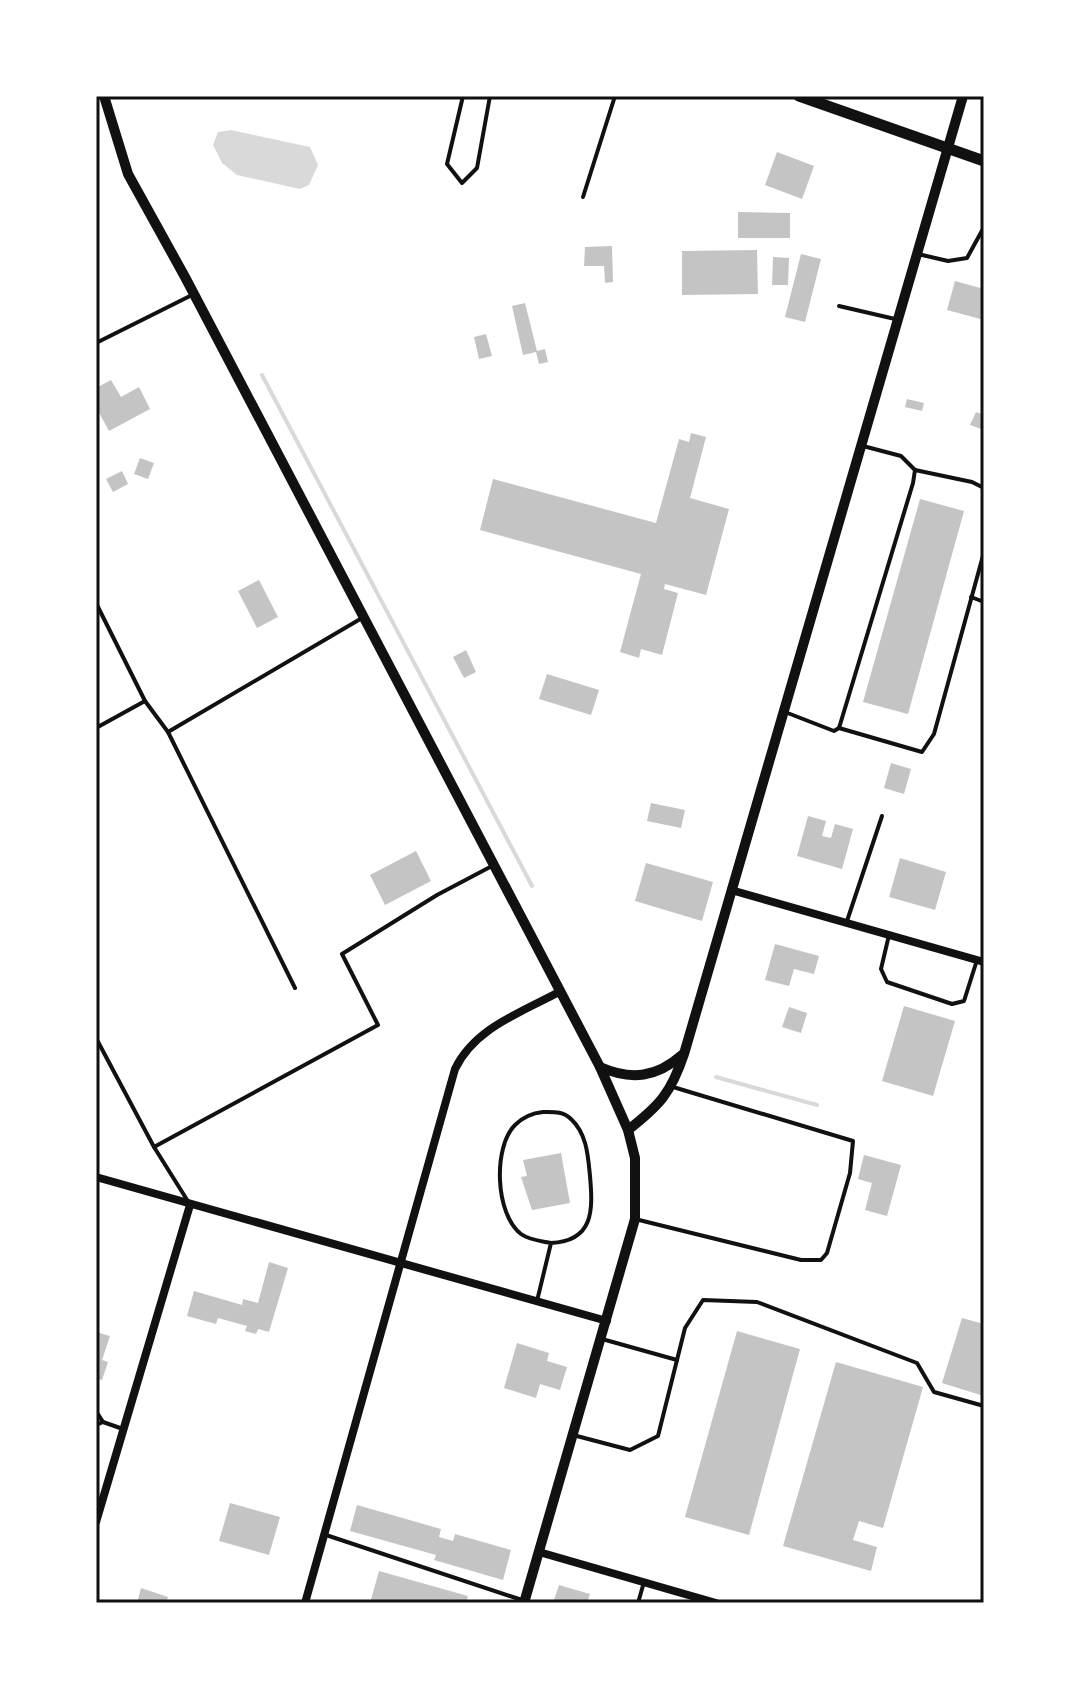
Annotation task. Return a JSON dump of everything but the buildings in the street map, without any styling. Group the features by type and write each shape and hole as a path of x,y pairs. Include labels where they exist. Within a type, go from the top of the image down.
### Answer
{"main road":[{"path":"799,96 984,161"}],"street":[{"path":"628,1130 657,1107 673,1087 684,1054 963,96"},
{"path":"102,104 128,174 600,1067 628,1130 635,1158 635,1219 524,1602"},
{"path":"731,890 980,961"},
{"path":"305,1603 455,1069 464,1050 480,1035 559,992"},
{"path":"600,1067 618,1075 654,1074 664,1071 684,1054"},
{"path":"96,1177 607,1321"},
{"path":"96,1522 190,1205"},
{"path":"539,1552 716,1603"}],"lane":[{"path":"463,96 447,164 462,183 477,168 490,96"},
{"path":"583,197 615,96"},
{"path":"917,253 948,261 967,258 984,227"},
{"path":"96,343 194,294"},
{"path":"839,306 898,320"},
{"path":"861,446 901,456 915,470 972,482 984,488"},
{"path":"784,711 834,731 839,728 915,470"},
{"path":"839,728 922,752 934,734 984,552"},
{"path":"971,597 984,602"},
{"path":"96,603 145,701 168,732 295,988"},
{"path":"168,732 362,618"},
{"path":"96,728 145,701"},
{"path":"846,923 882,816"},
{"path":"154,1147 378,1025 342,954 437,895 492,866"},
{"path":"889,935 881,969 887,982 952,1004 964,1001 980,961"},
{"path":"96,1038 154,1147 190,1205"},
{"path":"635,1219 801,1260 821,1260 827,1253 850,1173 853,1141 673,1087"},
{"path":"557,1111 570,1116 588,1147 592,1207 578,1235 566,1242 551,1243 521,1234 512,1223 505,1208 502,1151 506,1138 524,1118 557,1111"},
{"path":"537,1301 551,1243"},
{"path":"573,1435 630,1450 658,1436 685,1328 703,1300 757,1302 917,1363 934,1392 984,1406"},
{"path":"601,1339 677,1360"},
{"path":"96,1411 103,1422 124,1429"},
{"path":"96,1425 103,1422"},
{"path":"325,1534 524,1602"},
{"path":"638,1603 644,1582"}],"shaded area":[{"path":"231,130 310,147 318,165 309,185 300,189 237,175 222,163 213,145 218,132"}],"waterway":[{"path":"262,375 532,886"},
{"path":"716,1077 817,1105"}]}
